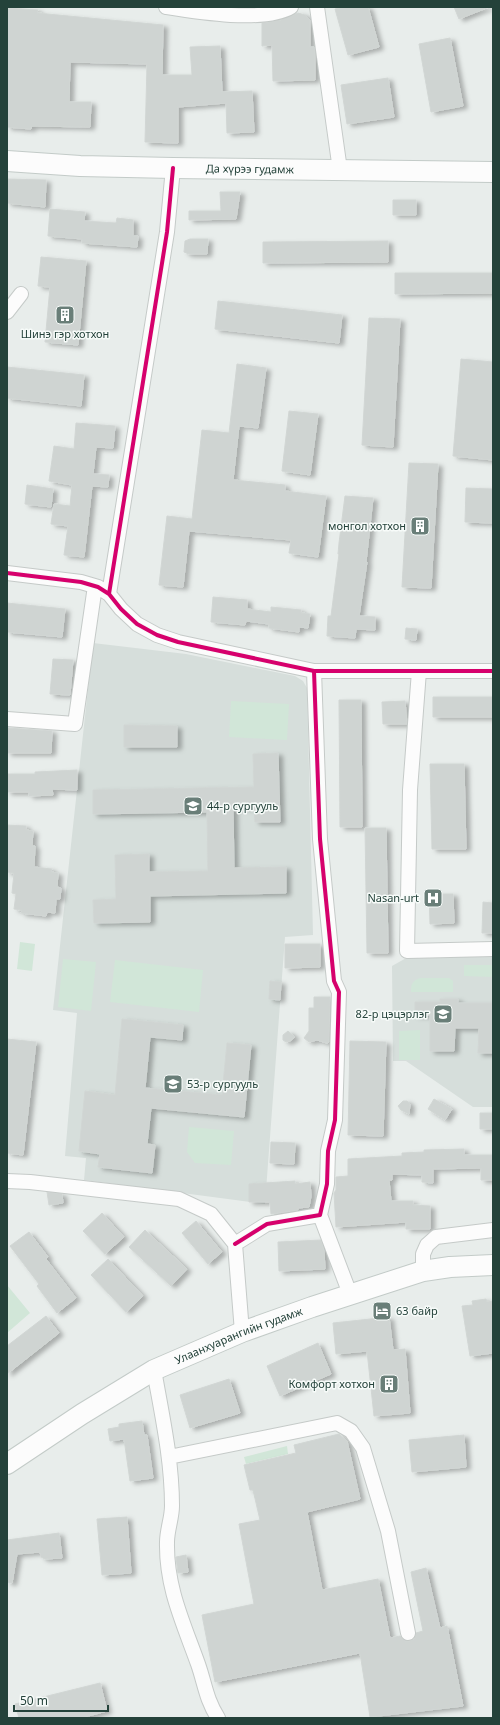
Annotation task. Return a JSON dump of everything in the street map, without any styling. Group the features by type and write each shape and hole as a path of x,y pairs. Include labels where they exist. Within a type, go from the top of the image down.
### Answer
{"main road":[{"name":"Да хүрээ гудамж","path":"7,161 80,166 493,172"},
{"name":"Улаанхуарангийн гудамж","path":"7,1464 82,1414 154,1370 242,1332 350,1294 423,1271 450,1267 493,1265"}],"street":[{"path":"171,7 240,15 264,14 291,7"},
{"path":"317,7 340,170"},
{"path":"108,594 167,232 173,168"},
{"path":"7,312 21,294"},
{"path":"7,573 95,586 108,594 120,610 137,624 167,639 314,671 493,670"},
{"path":"7,719 74,724 95,586"},
{"path":"314,671 320,838 334,981 339,992 335,1120 328,1151 327,1184 320,1215 350,1294"},
{"path":"418,671 410,790 407,951 493,949"},
{"path":"7,1181 30,1182 179,1199 211,1214 235,1244 242,1332"},
{"path":"235,1244 267,1224 320,1215"},
{"path":"423,1271 423,1254 427,1245 436,1237 493,1230"},
{"path":"154,1370 169,1457 172,1507 166,1541 171,1591 198,1665 204,1688 218,1718"},
{"path":"169,1457 337,1423 351,1431 364,1448 388,1531 408,1633"}],"shaded area":[{"path":"93,643 186,654 295,676 303,681 307,688 313,935 285,937 265,1204 84,1180 86,1158 65,1156 77,1013 53,1010"},
{"name":"82-р цэцэрлэг","path":"408,957 493,957 493,1107 473,1107 406,1061 393,1061 392,966"}],"green space":[{"path":"231,701 289,704 287,740 229,737"},
{"path":"20,942 35,944 32,971 17,969"},
{"path":"63,959 96,962 91,1011 58,1007"},
{"path":"115,960 203,970 199,1012 110,1002"},
{"path":"464,965 493,965 493,977 464,976"},
{"path":"420,978 449,978 453,981 453,992 411,992 412,983"},
{"path":"420,1030 420,1060 399,1060 399,1031"},
{"path":"189,1127 234,1131 231,1165 195,1163 187,1152"},
{"path":"7,1285 30,1313 7,1333"},
{"path":"287,1446 288,1454 246,1464 244,1457"}],"building":[{"path":"344,7 368,7 379,47 348,55 335,9"},
{"path":"454,7 489,7 459,19"},
{"path":"7,8 38,10 37,13 163,25 162,75 192,75 190,47 220,46 222,92 252,91 254,132 227,133 226,103 178,107 178,143 145,142 147,64 70,62 69,102 91,102 90,127 32,126 31,129 7,127"},
{"path":"298,13 305,15 310,20 310,47 314,47 315,51 315,80 273,81 272,45 262,46 262,23 281,20"},
{"path":"450,38 463,106 431,112 419,44"},
{"path":"388,78 394,117 347,124 341,85"},
{"path":"7,179 46,180 45,207 7,203"},
{"path":"220,192 240,192 236,219 189,220 189,211 221,211"},
{"path":"393,200 416,200 416,215 393,215"},
{"path":"50,209 85,212 84,221 116,223 117,218 133,220 133,236 138,236 137,247 82,243 82,239 48,236"},
{"path":"190,239 208,239 207,254 189,254 184,252 185,241"},
{"path":"388,241 388,262 263,263 263,242"},
{"name":"Шинэ гэр хотхон","path":"41,257 86,261 78,345 45,342 50,287 38,286"},
{"path":"395,273 493,273 493,293 395,294"},
{"path":"218,301 342,315 339,343 215,329"},
{"path":"369,318 400,319 393,447 362,445"},
{"path":"461,359 493,362 493,460 453,456"},
{"path":"237,364 266,368 258,428 239,426 233,480 285,485 285,491 326,496 318,557 289,553 291,540 189,531 183,587 159,585 167,516 192,519 202,430 229,433"},
{"path":"7,367 84,375 81,406 7,398"},
{"path":"289,411 318,414 310,475 282,471"},
{"path":"76,423 115,426 113,448 96,447 93,474 109,475 108,487 92,486 84,557 64,555 68,526 51,524 54,504 70,506 72,485 49,481 54,446 74,449"},
{"name":"монгол хотхон","path":"409,463 438,464 431,588 402,587"},
{"path":"27,485 53,489 51,507 25,504"},
{"path":"466,488 493,489 493,523 465,522"},
{"path":"345,496 373,498 367,562 359,616 375,617 375,630 356,629 355,638 327,636 328,616 331,616"},
{"path":"213,597 247,600 247,609 271,612 271,607 301,610 301,613 310,614 308,628 299,627 299,632 269,628 269,624 246,621 245,625 211,622"},
{"path":"7,603 65,609 62,637 7,632"},
{"path":"406,628 417,629 416,640 405,639"},
{"path":"53,659 73,660 70,695 50,694"},
{"path":"433,697 493,697 493,717 433,717"},
{"path":"339,700 361,700 362,827 340,827"},
{"path":"405,701 407,724 383,724 382,702"},
{"path":"124,725 177,726 177,747 124,747"},
{"path":"7,728 52,731 51,753 7,753"},
{"path":"278,753 280,822 255,822 254,807 233,808 234,868 286,867 286,893 150,896 150,922 94,923 93,900 116,899 115,855 149,854 149,872 208,871 207,812 93,814 93,790 254,787 253,754"},
{"path":"430,764 464,764 466,849 432,849"},
{"path":"77,770 77,790 52,789 53,795 29,796 29,792 7,792 7,774 35,774 35,772"},
{"path":"7,825 26,826 26,830 33,831 32,846 35,846 34,867 52,869 51,872 58,873 57,887 61,888 60,899 56,899 55,913 47,912 46,916 21,913 22,910 14,909 16,894 12,893 14,873 7,872"},
{"path":"365,828 386,828 388,953 367,953"},
{"path":"429,894 453,894 454,923 430,924"},
{"path":"483,902 493,903 493,933 482,933"},
{"path":"285,944 320,944 320,967 285,968"},
{"path":"270,981 281,982 280,1000 269,999"},
{"path":"314,997 330,997 329,1042 327,1043 317,1040 309,1042 304,1038 309,1031 309,1008 314,1008"},
{"path":"440,999 458,999 458,1003 493,1003 493,1053 478,1053 479,1028 455,1028 454,1051 430,1051 430,1015 415,1015 415,1002 440,1002"},
{"path":"122,1019 183,1025 182,1040 150,1037 145,1088 222,1095 227,1043 251,1045 244,1117 151,1108 147,1144 155,1145 152,1173 98,1167 100,1154 79,1151 85,1091 115,1095"},
{"path":"288,1031 295,1037 286,1042 283,1040 283,1035"},
{"path":"7,1039 36,1042 23,1155 7,1153"},
{"path":"350,1041 386,1042 383,1136 348,1135"},
{"path":"434,1099 452,1109 445,1120 428,1109"},
{"path":"403,1101 407,1101 410,1104 409,1114 401,1110 398,1106"},
{"path":"480,1113 493,1113 493,1129 480,1129"},
{"path":"271,1142 295,1143 294,1164 270,1163"},
{"path":"464,1149 464,1155 493,1155 493,1180 481,1180 481,1168 433,1169 433,1183 422,1182 422,1175 392,1174 392,1180 389,1180 391,1201 413,1201 413,1205 430,1206 430,1229 406,1229 406,1222 336,1227 334,1193 336,1190 336,1177 348,1176 348,1159 402,1156 402,1153 424,1152 424,1150"},
{"path":"295,1181 295,1184 310,1182 311,1196 309,1207 271,1214 270,1202 249,1202 249,1184"},
{"path":"47,1192 62,1194 63,1203 49,1205"},
{"path":"102,1213 124,1237 105,1254 83,1231"},
{"path":"196,1221 222,1252 208,1264 182,1233"},
{"path":"145,1230 187,1269 171,1286 129,1247"},
{"path":"29,1232 48,1257 46,1259 76,1298 57,1313 37,1286 39,1284 10,1246"},
{"path":"321,1240 324,1251 325,1269 279,1271 278,1242"},
{"path":"108,1259 143,1296 126,1312 91,1275"},
{"path":"486,1299 487,1302 493,1301 493,1353 470,1356 462,1306 473,1305 472,1301"},
{"path":"46,1316 59,1333 7,1374 7,1346"},
{"name":"Комфорт хотхон","path":"389,1317 393,1350 405,1349 410,1413 374,1416 367,1351 336,1354 333,1323"},
{"path":"318,1343 331,1374 280,1396 267,1366"},
{"path":"229,1379 240,1413 190,1428 180,1395"},
{"path":"142,1421 144,1435 147,1435 153,1478 130,1481 124,1439 110,1441 108,1429 119,1427 119,1424"},
{"path":"339,1434 347,1441 360,1499 307,1512 322,1590 378,1579 390,1638 400,1636 405,1641 410,1641 414,1639 416,1633 423,1631 411,1572 426,1568 440,1628 447,1626 463,1706 370,1717 360,1653 215,1682 202,1615 254,1604 239,1524 260,1520 253,1490 250,1490 244,1465 296,1453 294,1445"},
{"path":"464,1435 466,1467 412,1472 409,1440"},
{"path":"127,1517 131,1573 102,1575 97,1519"},
{"path":"59,1533 62,1558 45,1559 41,1557 40,1552 17,1554 12,1583 7,1582 7,1540"},
{"path":"186,1555 188,1572 178,1573 176,1557"},
{"path":"100,1683 107,1711 81,1718 19,1718 15,1704"}],"cycle path":[{"path":"109,594 167,232 173,168"},
{"path":"7,573 81,582 98,587 109,594 121,609 137,624 157,635 178,642 314,671 493,671"},
{"path":"235,1244 267,1224 320,1215 327,1184 328,1151 335,1120 339,992 334,981 320,839 314,671"}],"place":[{"name":"Шинэ гэр хотхон","path":"65,315"},
{"name":"монгол хотхон","path":"420,526"},
{"name":"44-р сургууль","path":"193,806"},
{"name":"Nasan-urt","path":"433,898"},
{"name":"82-р цэцэрлэг","path":"443,1014"},
{"name":"53-р сургууль","path":"173,1084"},
{"name":"63 байр","path":"382,1311"},
{"name":"Комфорт хотхон","path":"389,1384"}]}
